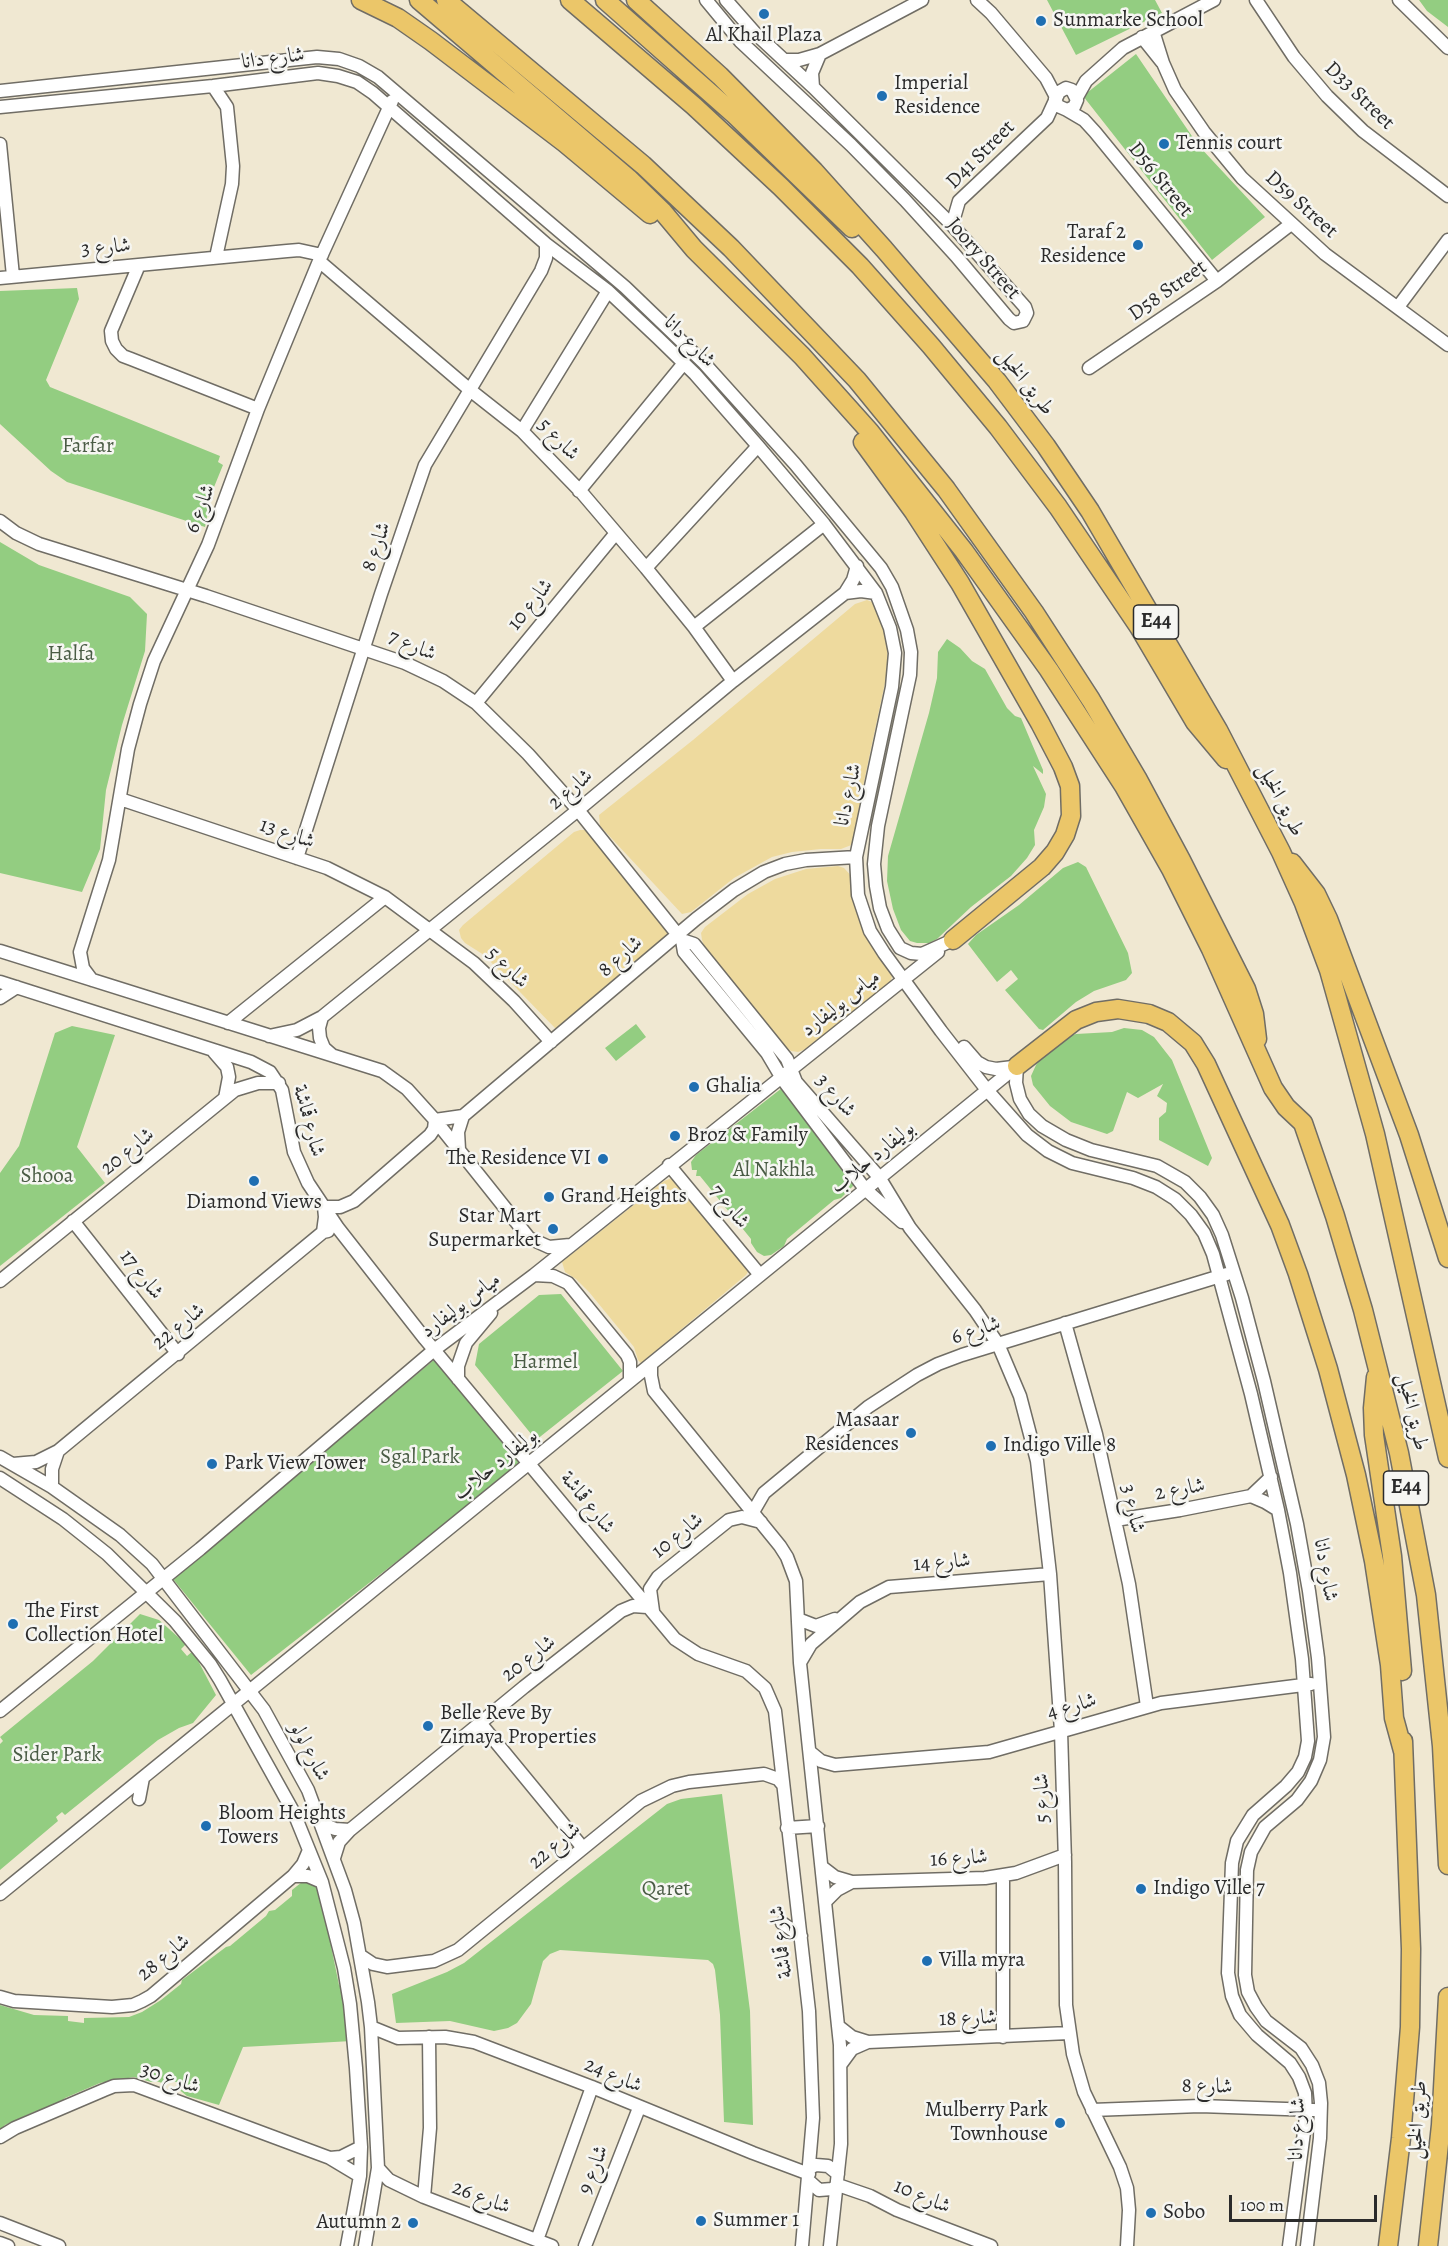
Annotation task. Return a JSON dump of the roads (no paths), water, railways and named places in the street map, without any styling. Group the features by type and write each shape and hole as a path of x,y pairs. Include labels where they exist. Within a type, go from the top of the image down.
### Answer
{"highway":[{"path":"361,0 398,18 430,41 565,142 662,225 694,249"},
{"path":"419,0 608,159 657,206 694,249 767,319 836,393 902,471 964,551 1099,746 1148,827 1188,901 1257,1053"},
{"path":"447,0 635,158 731,248 857,380 946,489 1006,570 1063,656 1155,811 1246,989 1254,1014 1257,1053"},
{"path":"570,0 679,93 773,179 852,258 932,346 998,427 1063,515 1139,627 1203,733 1220,754 1241,772"},
{"path":"604,0 735,115 843,220 884,249"},
{"path":"636,0 752,107 884,249"},
{"name":"طريق الخيل","path":"884,249 997,381 1068,477 1148,607 1241,772 1281,852 1322,948 1362,1083 1414,1301 1448,1458"},
{"path":"836,393 852,427 915,512 976,609 1040,723 1063,767 1070,786 1071,816 1056,852 1042,867 952,940"},
{"path":"1281,852 1309,882 1328,919 1409,1135 1448,1258"},
{"path":"1017,1065 1077,1020 1096,1012 1118,1009 1139,1011 1168,1022 1193,1043 1206,1064 1280,1225 1328,1369 1356,1475 1374,1561 1388,1653 1394,1718 1403,1751"},
{"name":"طريق الخيل","path":"1257,1053 1279,1098 1302,1123 1349,1263 1378,1366 1401,1463 1426,1595 1442,1746 1448,1865"},
{"path":"1378,1366 1373,1408 1374,1435 1396,1598 1403,1696 1411,1987 1401,2138 1388,2246"},
{"name":"طريق الخيل","path":"1428,2246 1440,2134 1448,1997"},
{"path":"1397,2246 1404,2186 1401,2138"}],"street":[{"name":"Joory Street","path":"706,0 740,41 851,145 905,200 1009,319 1014,323 1023,321 1027,313 1025,307 952,225 813,87 755,33 726,0"},
{"path":"784,60 806,59 820,54 922,0"},
{"name":"D56 Street","path":"978,0 1123,164 1217,281"},
{"name":"D41 Street","path":"952,225 959,201 1115,54 1214,0"},
{"path":"1399,0 1448,48"},
{"name":"D33 Street","path":"1260,2 1294,57 1327,96 1376,142 1448,196"},
{"name":"D59 Street","path":"1148,34 1175,90 1204,132 1242,178 1286,220 1347,271 1448,345"},
{"path":"813,87 812,73 820,54"},
{"name":"شارع دانا","path":"0,91 317,57 339,59 359,66 378,77 626,287 704,363 795,464 881,568 901,608 911,652 908,694 876,840 874,864 878,897 893,940 905,951 922,954 952,940"},
{"name":"شارع دانا","path":"0,107 318,73 338,75 357,82 388,106 546,244 608,291 684,363 824,524 876,593 893,640 894,672 856,857 856,882 865,920 876,942 941,1031 987,1090 1027,1135 1048,1151 1084,1167 1145,1182 1175,1199 1191,1215 1204,1233 1239,1347 1271,1477 1297,1616 1308,1741 1302,1765 1286,1786 1253,1815 1241,1832 1234,1851 1228,1973 1232,1996 1240,2014 1251,2029 1284,2056 1295,2069 1305,2093 1307,2109 1289,2246"},
{"path":"216,257 232,184 233,166 227,107 230,98 241,83"},
{"path":"213,86 227,107"},
{"name":"شارع 6","path":"80,952 109,860 128,749 154,662 208,545 258,409 320,258 388,106 398,93"},
{"path":"0,144 14,276"},
{"path":"932,204 959,201"},
{"name":"D58 Street","path":"1089,368 1217,281 1266,241 1286,220"},
{"path":"1398,308 1448,240"},
{"name":"شارع 8","path":"297,858 425,465 541,271 546,258 546,244"},
{"name":"شارع 3","path":"0,278 298,250 320,258"},
{"name":"شارع 5","path":"320,258 470,390 522,431 579,491 646,568 694,627 733,681"},
{"path":"541,271 555,264 569,263"},
{"path":"139,265 114,322 112,341 116,349 123,356 258,409"},
{"path":"522,431 608,291"},
{"path":"579,491 684,363"},
{"path":"646,568 758,446"},
{"path":"0,521 39,544 187,590"},
{"path":"694,627 824,524"},
{"name":"شارع 10","path":"476,703 616,533"},
{"name":"شارع 2","path":"269,1036 297,1030 322,1017 733,681 845,593 853,580 857,566"},
{"name":"شارع 7","path":"187,590 365,648 443,681 476,703 528,754 578,810"},
{"path":"845,593 861,591 876,593"},
{"name":"شارع 13","path":"120,799 297,858 355,880 385,897 430,929"},
{"name":"شارع 3","path":"578,810 680,937 684,952 767,1053 781,1076 865,1189 910,1228"},
{"name":"شارع 8","path":"463,1116 734,890 764,872 806,860 856,857"},
{"path":"228,1023 385,897"},
{"name":"شارع 5","path":"430,929 494,981 551,1042"},
{"name":"شارع 3","path":"680,937 694,944 781,1052 796,1082 879,1178 910,1228 975,1310 998,1344"},
{"name":"مياس بوليفارد","path":"0,1712 200,1550 434,1350 534,1275 952,940"},
{"path":"0,951 382,1071 407,1089 435,1120 529,1238 549,1247 571,1244"},
{"path":"56,969 69,963 80,952"},
{"path":"80,952 83,968 92,980"},
{"name":"شارع قماشة","path":"0,982 214,1051 262,1067 270,1072 279,1083 284,1097 297,1162 308,1183 338,1228 434,1350 675,1639 690,1651 735,1665 756,1678 771,1699 775,1711 780,1751 811,2043 813,2118 802,2246"},
{"path":"0,998 17,987"},
{"path":"322,1017 319,1028 320,1038 324,1048 332,1055"},
{"name":"شارع دانا","path":"941,1031 953,1037 973,1058 986,1067 1002,1069 1017,1065 1016,1083 1020,1100 1029,1114 1042,1126 1078,1146 1157,1166 1176,1176 1207,1206 1218,1225 1234,1271 1264,1381 1297,1524 1309,1591 1321,1683 1324,1737 1316,1771 1297,1800 1271,1820 1259,1835 1248,1861 1245,1967 1246,1984 1256,2007 1266,2020 1294,2041 1312,2065 1319,2083 1321,2110 1319,2152 1307,2246"},
{"path":"214,1051 227,1067 229,1077 225,1098"},
{"name":"بوليفارد حلاب","path":"0,1894 1017,1065"},
{"name":"شارع 20","path":"0,1281 235,1090 246,1085 279,1083"},
{"path":"435,1120 463,1116 458,1132 459,1150"},
{"path":"323,1232 324,1207 335,1208 354,1201 430,1135 434,1129 435,1120"},
{"name":"شارع 7","path":"669,1165 760,1275"},
{"name":"شارع 17","path":"73,1221 178,1353"},
{"name":"شارع 22","path":"12,1464 36,1462 58,1451 323,1232 338,1228"},
{"name":"شارع 6","path":"757,1517 765,1493 896,1387 938,1364 1234,1271"},
{"path":"534,1275 553,1276 568,1283 627,1355 630,1362 630,1381"},
{"path":"458,1379 460,1354 498,1302"},
{"name":"شارع 3","path":"1065,1323 1096,1434 1115,1520 1132,1604 1147,1706"},
{"name":"شارع 5","path":"998,1344 1020,1396 1042,1494 1061,1731 1066,2005 1069,2033 1078,2073 1127,2188 1129,2210 1127,2246"},
{"path":"651,1364 654,1391 780,1546 792,1569 796,1588 800,1663 841,2064 841,2144 830,2246"},
{"path":"52,1487 52,1469 58,1451"},
{"name":"شارع لولو","path":"0,1457 52,1487 138,1550 164,1578 222,1652 264,1710 292,1757 334,1858 354,1923 366,1986 371,2027 378,2168 365,2246"},
{"path":"1271,1477 1251,1496 1278,1510"},
{"name":"شارع لولو","path":"0,1478 81,1533 107,1554 175,1621 210,1664 294,1813 322,1882 345,1968 356,2068 361,2147 360,2176 347,2246"},
{"path":"0,1493 17,1488"},
{"path":"737,1493 751,1495 765,1493"},
{"name":"شارع 2","path":"1115,1520 1251,1496"},
{"name":"شارع 10","path":"651,1611 650,1589 658,1577 729,1520 757,1517"},
{"name":"شارع 14","path":"800,1663 812,1644 845,1615 868,1597 889,1587 1050,1574"},
{"path":"621,1611 627,1599 629,1585"},
{"path":"621,1611 633,1606 651,1611"},
{"name":"شارع 20","path":"334,1858 339,1842 350,1830 621,1611"},
{"name":"شارع 14","path":"798,1619 816,1626 845,1615"},
{"name":"شارع 4","path":"835,1765 989,1752 1147,1706 1205,1696 1321,1683"},
{"path":"481,1724 583,1848"},
{"path":"757,1774 771,1766 780,1751"},
{"path":"810,1752 821,1761 835,1765"},
{"path":"814,1787 821,1774 835,1765"},
{"name":"شارع 22","path":"387,1967 434,1961 458,1950 641,1801 656,1792 689,1782 757,1774 772,1776 783,1785"},
{"path":"139,1799 143,1778"},
{"path":"321,1823 335,1829 350,1830"},
{"path":"787,1828 818,1826"},
{"name":"شارع 28","path":"0,1997 22,2002 112,2007 133,2005 151,1996 293,1876 303,1864 309,1850"},
{"name":"شارع 16","path":"822,1867 835,1877 852,1882 1003,1876 1065,1855"},
{"path":"293,1876 308,1876 322,1882"},
{"path":"1003,1876 1003,2037"},
{"path":"825,1902 837,1890 852,1882"},
{"path":"782,1923 801,1936"},
{"path":"361,1956 373,1964 387,1967"},
{"path":"366,1986 387,1967"},
{"name":"شارع 18","path":"838,2026 852,2037 868,2042 1069,2033"},
{"name":"شارع 24","path":"371,2027 398,2038 445,2037 474,2042 809,2174"},
{"path":"424,2197 430,2128 429,2037"},
{"path":"373,2058 384,2046 398,2038"},
{"path":"841,2064 852,2049 868,2042"},
{"name":"شارع 30","path":"0,2137 15,2127 104,2090 134,2085 330,2158 360,2176"},
{"path":"537,2240 592,2087"},
{"name":"شارع 8","path":"1092,2110 1200,2106 1321,2110"},
{"name":"شارع 9","path":"585,2246 639,2108"},
{"path":"330,2158 341,2157 361,2147"},
{"path":"816,2165 828,2166 838,2179 832,2189 819,2190 809,2174 816,2165"},
{"name":"شارع 26","path":"378,2168 383,2175 397,2184 424,2197 552,2246"},
{"name":"شارع 10","path":"838,2179 992,2246"},
{"path":"374,2196 397,2184"},
{"path":"0,2223 59,2246"},
{"path":"0,2243 8,2246"}],"place":[{"name":"Al Khail Plaza","path":"764,14"},
{"name":"Sunmarke School","path":"1041,21"},
{"name":"Imperial Residence","path":"882,96"},
{"name":"Tennis court","path":"1164,144"},
{"name":"Taraf 2 Residence","path":"1138,245"},
{"name":"Ghalia","path":"694,1087"},
{"name":"Broz & Family","path":"675,1136"},
{"name":"The Residence VI","path":"603,1159"},
{"name":"Diamond Views","path":"254,1181"},
{"name":"Grand Heights","path":"549,1197"},
{"name":"Star Mart Supermarket","path":"553,1229"},
{"name":"Masaar Residences","path":"911,1433"},
{"name":"Indigo Ville 8","path":"991,1446"},
{"name":"Park View Tower","path":"212,1464"},
{"name":"The First Collection Hotel","path":"13,1624"},
{"name":"Belle Reve By Zimaya Properties","path":"428,1726"},
{"name":"Bloom Heights Towers","path":"206,1826"},
{"name":"Indigo Ville 7","path":"1141,1889"},
{"name":"Villa myra","path":"927,1961"},
{"name":"Mulberry Park Townhouse","path":"1060,2123"},
{"name":"Sobo","path":"1151,2213"},
{"name":"Summer 1","path":"701,2221"},
{"name":"Autumn 2","path":"413,2223"}],"park label":[{"name":"Farfar","path":"88,447"},
{"name":"Halfa","path":"71,655"},
{"name":"Al Nakhla","path":"774,1171"},
{"name":"Shooa","path":"47,1177"},
{"name":"Harmel","path":"545,1363"},
{"name":"Sgal Park","path":"420,1458"},
{"name":"Sider Park","path":"57,1756"},
{"name":"Qaret","path":"666,1890"}]}
